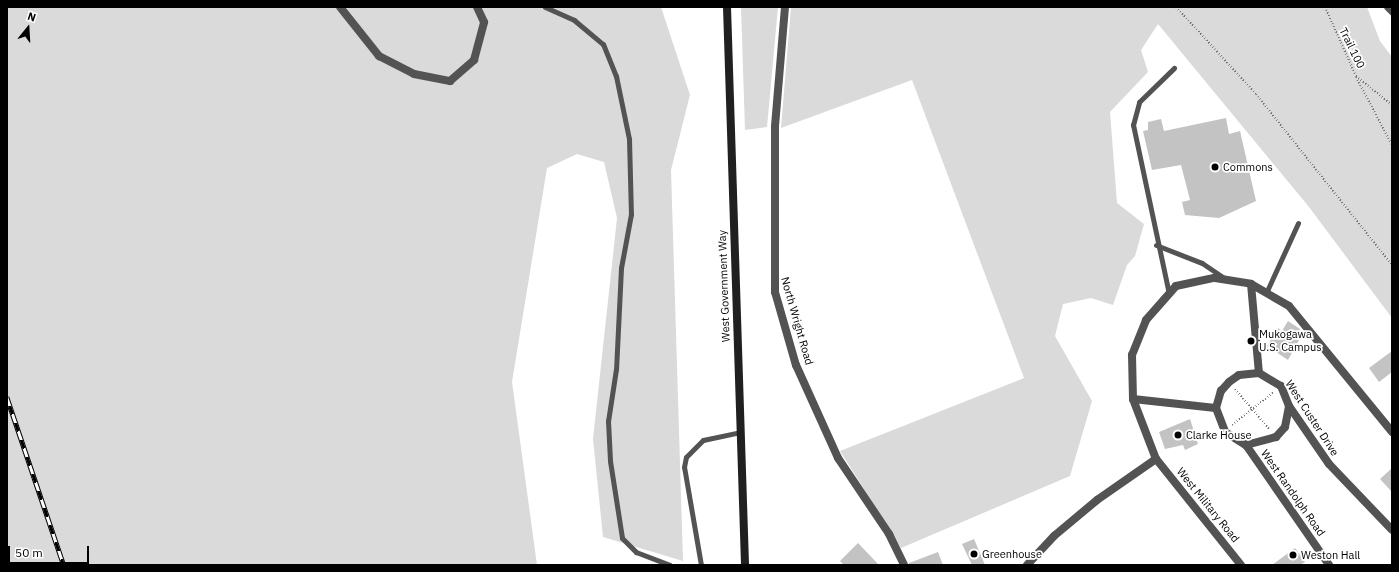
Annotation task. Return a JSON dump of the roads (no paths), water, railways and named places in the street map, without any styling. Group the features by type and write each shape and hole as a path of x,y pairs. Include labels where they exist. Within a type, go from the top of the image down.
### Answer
{"main road":[{"name":"West Government Way","path":"727,7 745,565"}],"street":[{"path":"340,7 379,56 414,74 450,82 474,60 484,22 477,7"},
{"name":"North Wright Road","path":"785,7 775,127 775,292 796,365 838,458 889,534 904,565"},
{"name":"West Military Road","path":"1226,280 1215,278 1176,286 1146,320 1132,355 1133,399 1156,459 1241,565"},
{"path":"1226,280 1251,284 1289,306 1392,432"},
{"path":"1133,399 1216,408 1221,391 1229,382 1239,375 1259,373 1251,284"},
{"name":"West Custer Drive","path":"1259,373 1281,386 1289,406 1329,464 1392,530"},
{"path":"1246,445 1276,437 1285,427 1289,406"},
{"name":"West Randolph Road","path":"1216,408 1225,432 1246,445 1329,565"},
{"path":"1027,565 1054,536 1096,500 1156,459"}],"lane":[{"path":"545,7 574,20 603,44 616,76 629,139 631,214 621,268 616,369 608,421 618,527 628,546 670,565"},
{"path":"1386,7 1392,13"},
{"path":"1169,294 1156,245 1136,143 1134,115 1138,102 1174,68"},
{"path":"1266,293 1298,223"},
{"path":"1156,245 1202,263 1226,280"},
{"path":"701,565 684,467 686,457 703,440 740,432"}],"railway":[{"path":"7,397 64,565"}],"place":[{"name":"Commons","path":"1215,167"},
{"name":"Mukogawa U.S. Campus","path":"1251,341"},
{"name":"Clarke House","path":"1178,435"},
{"name":"Greenhouse","path":"974,554"},
{"name":"Weston Hall","path":"1293,555"}]}
